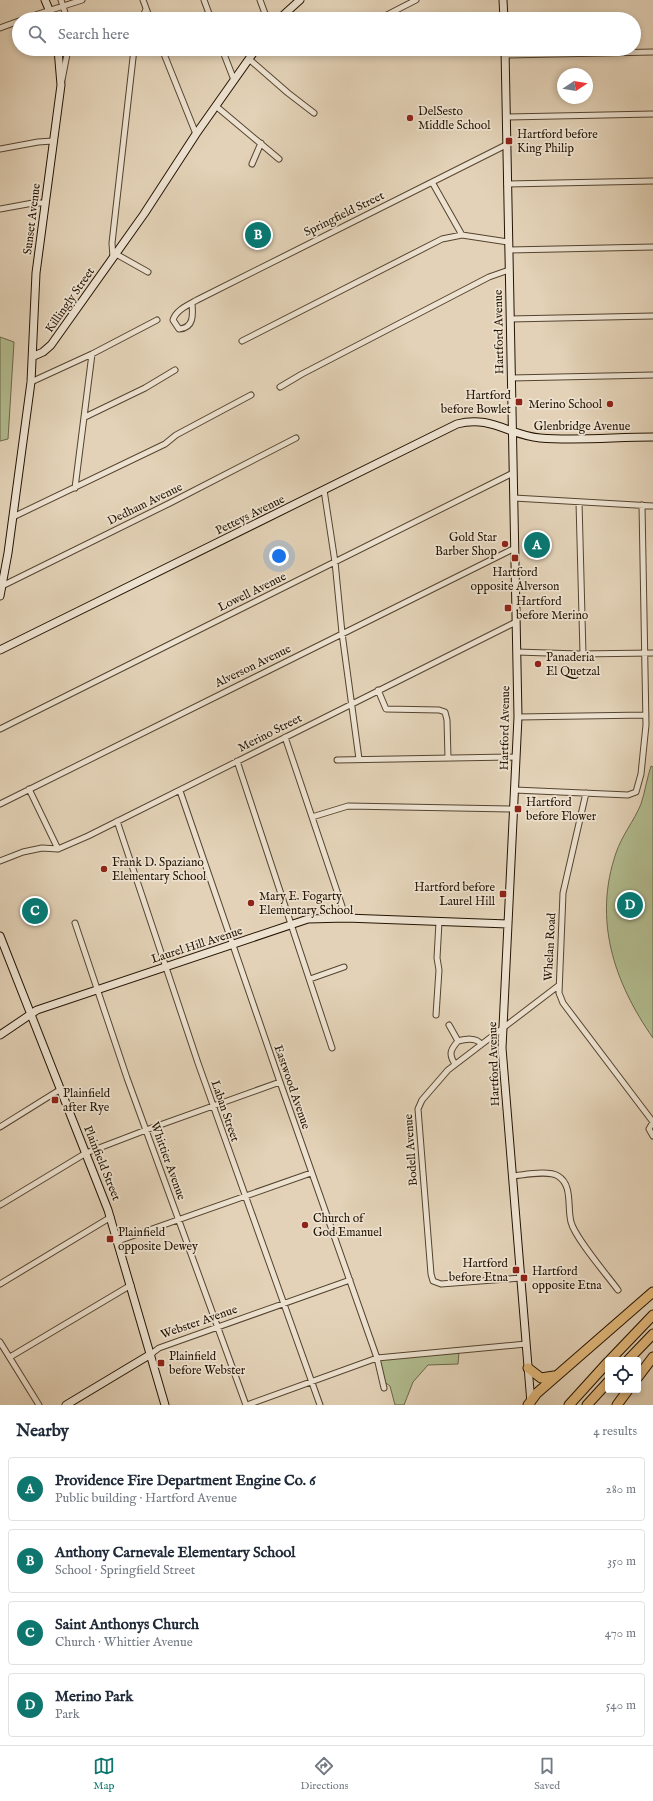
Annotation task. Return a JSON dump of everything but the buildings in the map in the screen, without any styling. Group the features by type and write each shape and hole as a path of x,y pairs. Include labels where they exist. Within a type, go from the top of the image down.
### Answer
{"highway":[{"path":"530,1403 537,1393 653,1292"},
{"path":"613,1357 653,1315"},
{"path":"631,1357 653,1334"},
{"path":"641,1373 653,1357"},
{"path":"569,1405 605,1365"},
{"path":"528,1368 537,1376 544,1379 559,1374"},
{"path":"587,1405 605,1385"},
{"path":"617,1405 626,1393"}],"main road":[{"path":"287,12 300,0"},
{"path":"504,0 504,12"},
{"path":"46,2 50,10"},
{"name":"Sunset Avenue","path":"34,356 34,301 45,203 61,85 59,56"},
{"name":"Killingly Street","path":"34,356 43,352 51,345 115,256 196,134 251,56"},
{"name":"Hartford Avenue","path":"505,56 518,718 503,1028 503,1060 530,1403"},
{"path":"0,595 13,517 34,356"},
{"name":"Petteys Avenue","path":"0,650 457,424 481,421 512,431"},
{"name":"Glenbridge Avenue","path":"512,431 524,436 539,438 569,439 653,437"},
{"name":"Laurel Hill Avenue","path":"0,1035 36,1010 164,966 314,918 508,924"},
{"name":"Plainfield Street","path":"0,936 111,1217 166,1405"},
{"name":"Webster Avenue","path":"66,1405 151,1354"}],"street":[{"path":"44,12 62,2 82,0"},
{"path":"143,0 147,12"},
{"path":"204,0 208,12"},
{"path":"260,0 264,12"},
{"path":"393,12 416,0"},
{"path":"62,2 65,12"},
{"path":"0,28 12,24"},
{"path":"641,52 653,52"},
{"name":"Sunset Avenue","path":"61,85 67,56"},
{"path":"133,56 112,243 115,256 148,272"},
{"path":"165,56 196,134"},
{"path":"225,56 234,80"},
{"path":"249,59 288,93 314,113"},
{"path":"216,107 279,159"},
{"path":"506,117 653,114"},
{"path":"0,149 38,142 54,141"},
{"path":"252,164 261,143"},
{"name":"Springfield Street","path":"192,303 192,321 190,326 185,329 179,329 173,320 174,314 192,303 506,145"},
{"path":"507,184 653,181"},
{"path":"432,182 462,235"},
{"path":"0,209 33,203 45,203"},
{"path":"242,341 442,239 462,235 508,242"},
{"path":"508,250 653,247"},
{"path":"280,387 302,374 489,277 509,270"},
{"path":"510,319 653,316"},
{"path":"31,382 92,354 157,320"},
{"path":"75,488 92,354"},
{"path":"85,417 146,388 175,370"},
{"path":"511,378 653,375"},
{"path":"13,517 165,444 176,436 251,395"},
{"name":"Dedham Avenue","path":"2,586 170,503 296,438"},
{"name":"Lowell Avenue","path":"0,729 513,473"},
{"path":"324,490 335,562 342,633 359,758"},
{"path":"514,498 653,506"},
{"path":"579,502 583,654"},
{"path":"515,790 628,795 636,792 643,766 646,715 642,505"},
{"name":"Alverson Avenue","path":"0,804 515,548"},
{"name":"Merino Street","path":"0,861 42,848 58,849 88,836 516,622"},
{"path":"517,652 583,654 653,653"},
{"path":"378,690 386,709 439,710 445,712 448,720 448,758"},
{"path":"518,718 646,715"},
{"path":"285,737 346,918"},
{"path":"337,760 359,758 516,757"},
{"path":"237,761 332,1048"},
{"path":"29,789 58,849"},
{"name":"Eastwood Avenue","path":"180,791 311,1173 377,1358 384,1388"},
{"name":"Whelan Road","path":"586,793 564,889 558,986 559,996 653,1122 649,1129 653,1136"},
{"path":"312,817 348,806 514,809"},
{"name":"Laban Street","path":"116,821 164,966 320,1405"},
{"path":"436,1015 439,970 437,958 439,922"},
{"name":"Whittier Avenue","path":"75,923 146,1130 246,1405"},
{"path":"310,979 344,967"},
{"name":"Bodell Avenue","path":"520,1278 441,1284 433,1281 431,1274 418,1109 422,1100 444,1073 558,986"},
{"path":"449,1025 458,1040"},
{"path":"458,1040 475,1039 481,1044"},
{"path":"455,1064 450,1056 451,1050 458,1040"},
{"path":"0,1205 86,1153 280,1082"},
{"path":"0,1127 60,1089"},
{"path":"118,1241 311,1173"},
{"path":"512,1176 549,1174 558,1176 563,1180 568,1189 572,1226 618,1290"},
{"path":"0,1284 111,1217"},
{"name":"Webster Avenue","path":"151,1354 158,1348 350,1280"},
{"path":"10,1357 131,1285"},
{"path":"0,1342 39,1405"},
{"path":"246,1405 377,1358 526,1344"}],"green space":[{"path":"0,337 14,342 8,439 0,441"},
{"path":"651,766 653,767 653,1038 639,1017 618,973 611,950 607,926 609,878 621,840 641,804"},
{"path":"459,1352 458,1364 428,1365 413,1382 404,1405 395,1405 390,1386 383,1381 379,1358"}],"place":[{"name":"DelSesto Middle School","path":"410,118"},
{"name":"Hartford before King Philip","path":"509,141"},
{"name":"Anthony Carnevale Elementary School","path":"258,235"},
{"name":"Hartford before Bowlet","path":"519,402"},
{"name":"Merino School","path":"610,404"},
{"name":"Gold Star Barber Shop","path":"505,544"},
{"name":"Providence Fire Department Engine Co. 6","path":"537,545"},
{"name":"Hartford opposite Alverson","path":"515,558"},
{"name":"Hartford before Merino","path":"508,608"},
{"name":"Panaderia El Quetzal","path":"538,664"},
{"name":"Hartford before Flower","path":"518,809"},
{"name":"Frank D. Spaziano Elementary School","path":"104,869"},
{"name":"Hartford before Laurel Hill","path":"503,894"},
{"name":"Mary E. Fogarty Elementary School","path":"251,903"},
{"name":"Merino Park","path":"630,905"},
{"name":"Saint Anthonys Church","path":"35,911"},
{"name":"Plainfield after Rye","path":"55,1100"},
{"name":"Church of God Emanuel","path":"305,1225"},
{"name":"Plainfield opposite Dewey","path":"110,1239"},
{"name":"Hartford before Etna","path":"516,1270"},
{"name":"Hartford opposite Etna","path":"524,1278"},
{"name":"Plainfield before Webster","path":"161,1363"}]}
